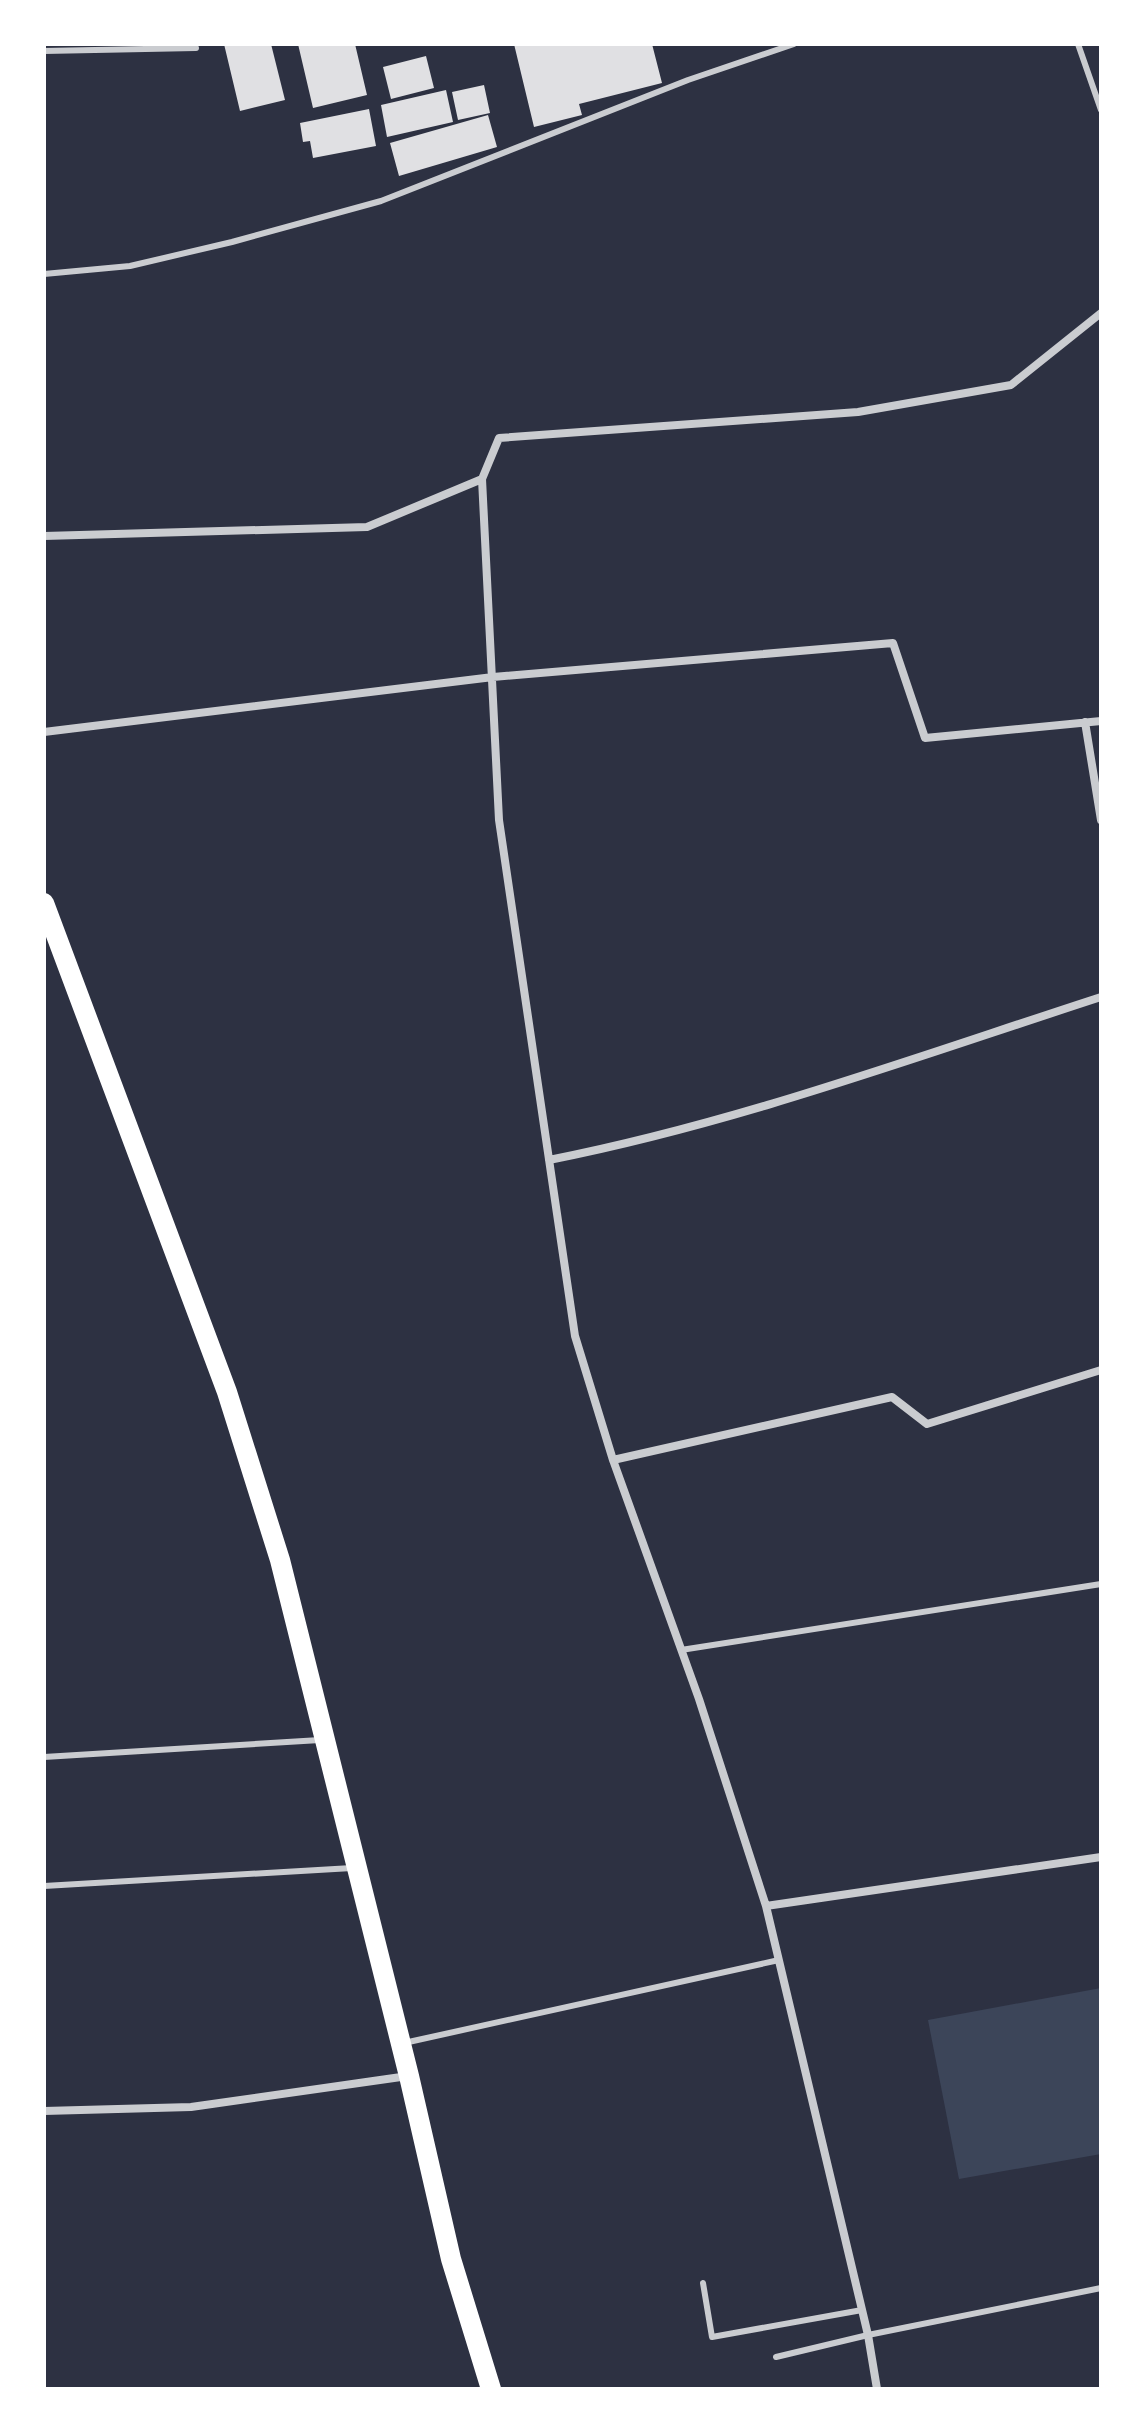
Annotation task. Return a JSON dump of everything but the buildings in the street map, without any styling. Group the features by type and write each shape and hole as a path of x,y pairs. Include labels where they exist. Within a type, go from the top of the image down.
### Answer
{"main road":[{"path":"44,903 227,1392 280,1560 409,2076 451,2259 491,2389"}],"street":[{"path":"877,2389 868,2335 766,1906 681,1650 613,1460 575,1336 499,820 482,479 499,438 858,412 1011,385 1101,313"},
{"path":"44,536 367,527 482,479"},
{"path":"44,732 493,677 893,643 925,738 1101,721"},
{"path":"1085,722 1101,820"},
{"path":"549,1160 638,1143 882,1069 1101,997"},
{"path":"613,1460 892,1397 927,1424 1101,1370"},
{"path":"766,1906 1101,1857"},
{"path":"44,2111 191,2107 409,2076"}],"lane":[{"path":"44,274 130,266 381,201 688,80 794,44"},
{"path":"1078,44 1101,110"},
{"path":"44,51 196,48"},
{"path":"681,1650 1101,1584"},
{"path":"44,1757 325,1740"},
{"path":"44,1886 357,1868"},
{"path":"401,2044 779,1960"},
{"path":"703,2283 712,2337 862,2310"},
{"path":"776,2357 868,2335 1101,2288"}],"shaded area":[{"path":"1101,1988 1101,2154 959,2179 928,2020"}]}
